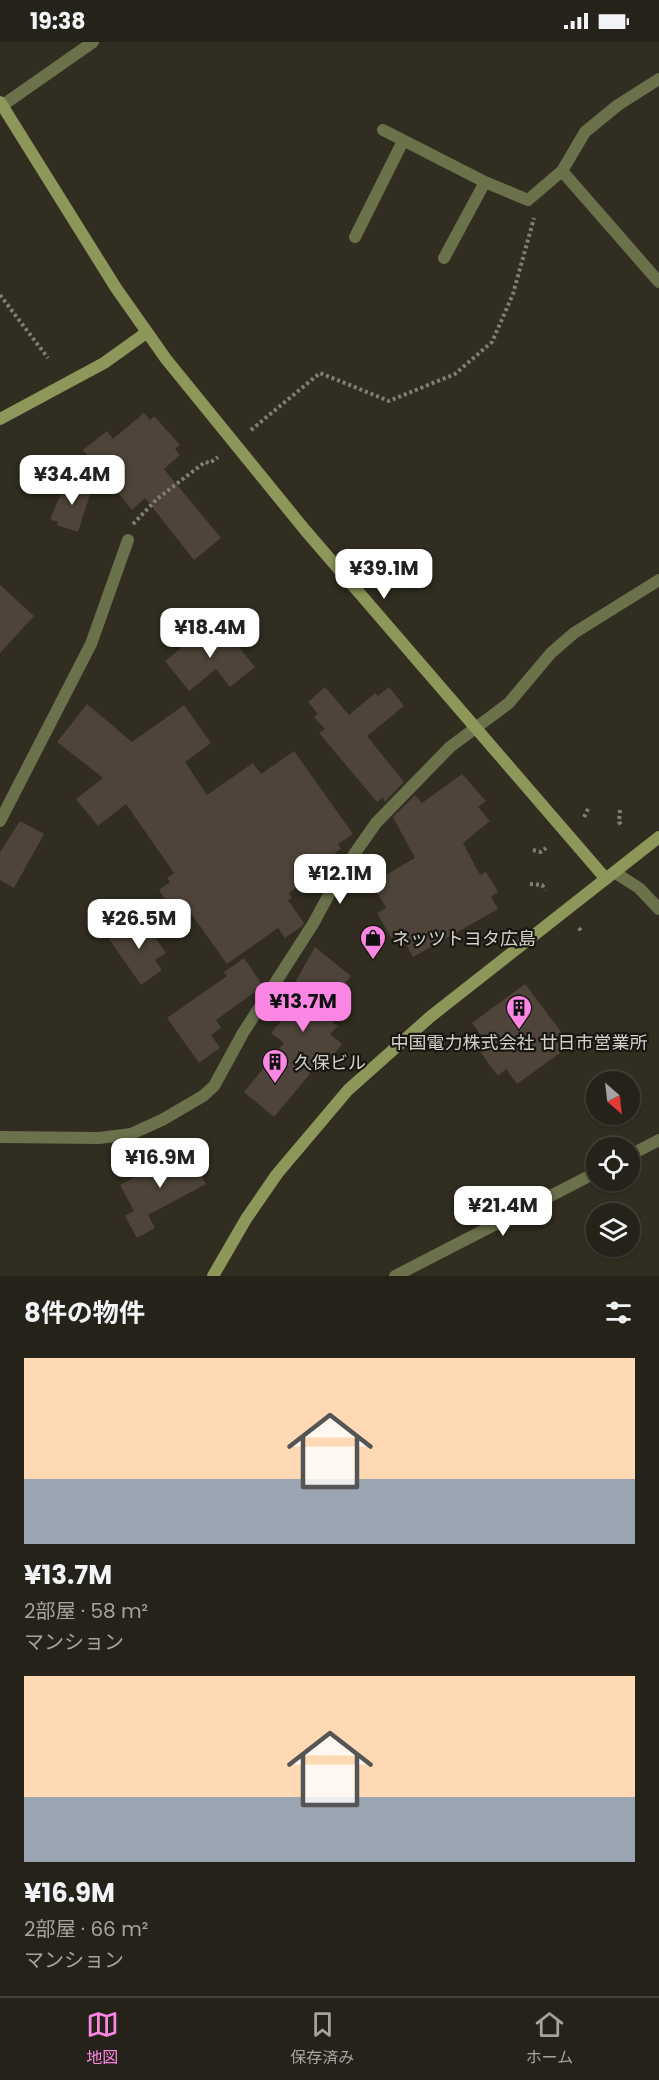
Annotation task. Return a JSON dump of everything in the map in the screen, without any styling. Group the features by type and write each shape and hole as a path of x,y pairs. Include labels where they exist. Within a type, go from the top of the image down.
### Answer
{"street":[{"path":"93,42 1,105 116,288 146,333 305,530 474,728 610,876 639,888 659,909"},
{"path":"383,130 485,182 528,200 562,171 585,132 618,105 659,80"},
{"path":"354,237 403,141"},
{"path":"562,171 659,282"},
{"path":"444,258 485,182"},
{"path":"0,419 104,363 146,333"},
{"path":"0,820 91,644 128,540"},
{"path":"0,1137 99,1138 131,1134 162,1120 209,1091 313,924 355,851 401,795 450,747 501,711 551,653 574,633 659,580"},
{"path":"213,1276 246,1219 277,1174 348,1090 430,1017 659,837"},
{"path":"640,1150 659,1140"},
{"path":"395,1276 586,1178"}],"path":[{"path":"251,430 320,373 389,401 455,374 492,342 513,294 535,220 528,200"},
{"path":"0,296 48,358"},
{"path":"128,540 135,519 205,462 210,463 218,457"},
{"path":"584,817 589,807"},
{"path":"620,810 619,822 622,826"},
{"path":"533,850 541,852 546,848"},
{"path":"530,885 542,885 546,890"}],"building":[{"path":"144,413 150,420 154,416 180,445 175,449 180,455 164,469 221,538 194,560 145,498 132,510 83,450 107,431 113,439"},
{"path":"67,480 92,488 78,532 57,525 58,522 50,519"},
{"path":"0,585 34,616 0,653"},
{"path":"212,623 224,638 229,635 255,667 230,687 216,669 189,691 165,661"},
{"path":"325,687 349,715 375,693 378,696 389,687 404,706 367,736 404,782 385,802 383,797 377,802 319,733 325,729 314,717 318,714 308,702"},
{"path":"87,704 132,742 184,705 211,743 185,762 207,795 253,763 261,774 294,751 353,834 338,844 341,849 324,861 328,866 289,893 292,898 288,900 304,923 302,926 285,938 278,928 227,964 185,905 174,913 159,890 170,882 167,878 174,873 126,804 98,826 76,799 103,778 57,742"},
{"path":"462,774 486,801 478,807 490,821 463,843 480,875 486,872 498,892 491,897 498,909 413,957 400,933 391,938 377,913 386,908 372,883 415,858 393,817 415,795 422,803"},
{"path":"20,821 44,834 14,888 0,880 0,852"},
{"path":"141,917 166,953 155,960 162,970 141,985 109,939"},
{"path":"315,947 351,976 336,994 348,1003 332,1022 338,1026 330,1034 342,1044 320,1072 315,1068 274,1117 244,1092 284,1043 271,1033 290,1010 283,1004"},
{"path":"244,958 263,986 216,1020 221,1028 211,1035 220,1048 199,1063 167,1018 227,976 224,972"},
{"name":"中国電力株式会社 廿日市営業所","path":"525,984 571,1045 517,1084 506,1069 498,1076 475,1045 483,1038 472,1023"},
{"path":"187,1149 206,1184 148,1215 155,1228 137,1238 125,1216 134,1211 120,1185"}],"place":[{"name":"ネッツトヨタ広島","path":"373,961"},
{"name":"中国電力株式会社 廿日市営業所","path":"519,1031"},
{"name":"久保ビル","path":"275,1085"}]}
